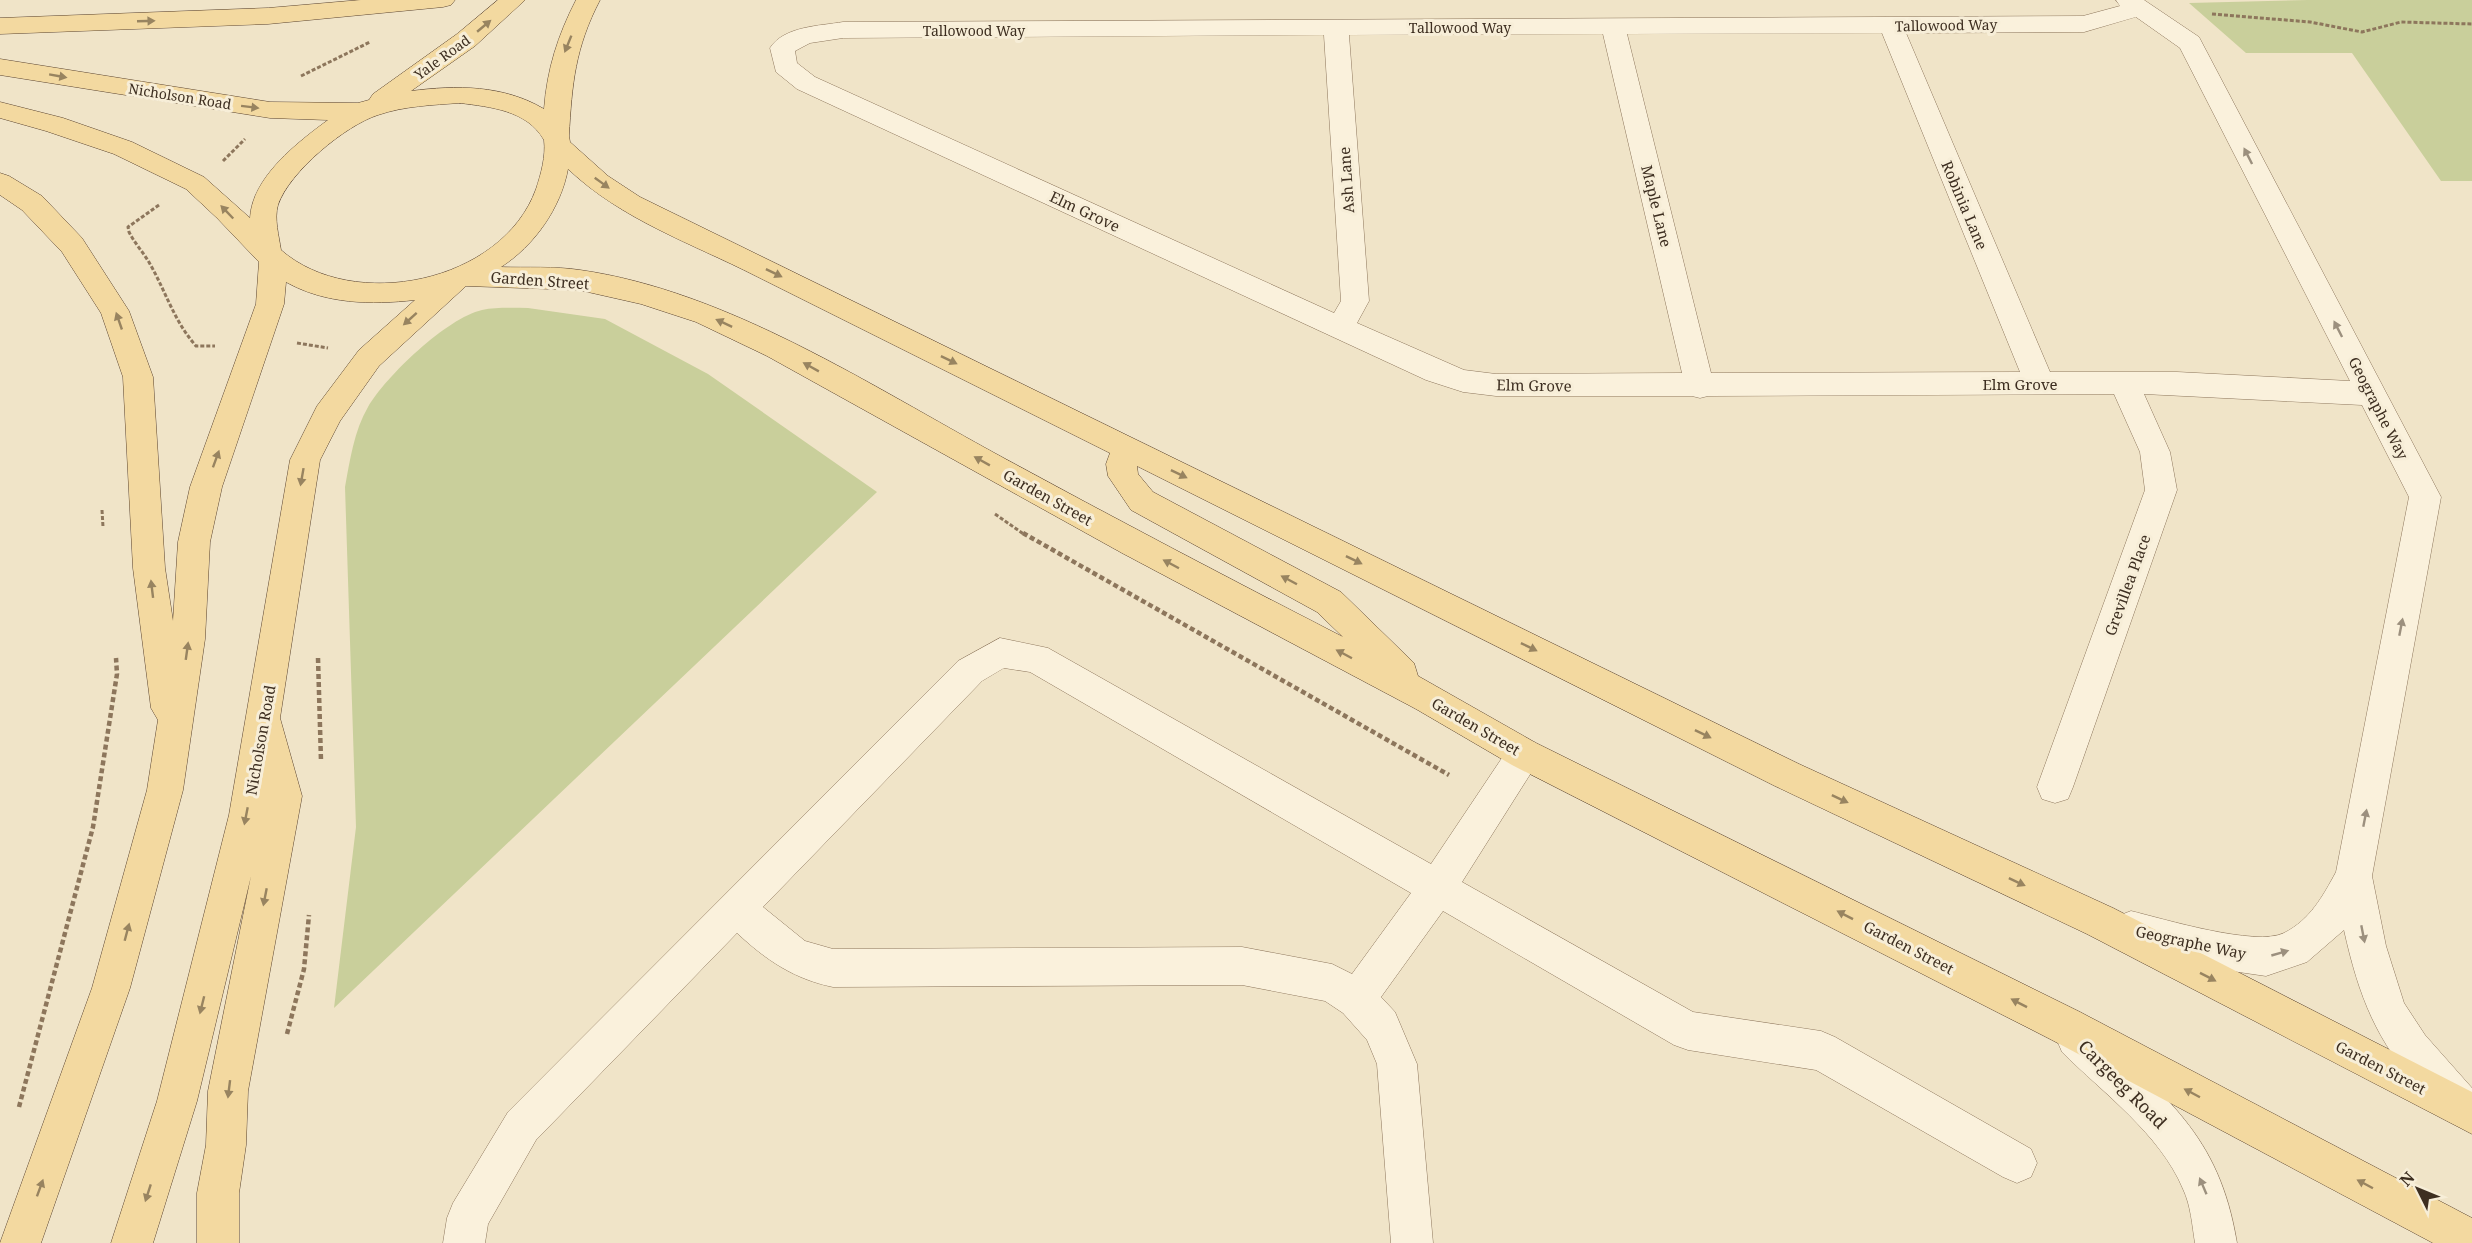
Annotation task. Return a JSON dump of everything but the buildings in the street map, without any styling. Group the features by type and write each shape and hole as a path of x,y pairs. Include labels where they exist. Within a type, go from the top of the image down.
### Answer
{"main road":[{"path":"0,26 268,16 443,0"},
{"name":"Yale Road","path":"271,257 264,225 264,205 278,180 300,154 429,69 513,0"},
{"path":"0,110 123,148 195,183 227,211 271,257 302,280 345,293 398,292 459,278 509,246 539,213 555,179 556,91 562,59 588,0"},
{"name":"Nicholson Road","path":"0,67 270,110 364,110"},
{"name":"Garden Street","path":"364,110 426,97 460,95 501,99 534,114 598,182 642,210 735,253 1776,769 2100,921 2469,1113"},
{"path":"0,182 32,202 72,245 116,311 138,377 149,568 173,751"},
{"path":"20,1243 111,988 173,751 188,639 194,542 207,487 270,303 271,257"},
{"name":"Nicholson Road","path":"132,1243 177,1101 222,927 247,815 305,460 328,414 369,358 459,278"},
{"name":"Garden Street","path":"459,278 579,280 644,294 706,315 777,348 1133,544 1428,698 1524,754 2066,1026 2472,1241"},
{"path":"1127,448 1119,462 1122,476 1142,501 1329,602 1428,698"},
{"path":"218,1243 218,1192 226,1145 228,1091 284,796 264,717"}],"street":[{"name":"Tallowood Way","path":"782,48 804,36 843,30 2084,24 2134,4"},
{"name":"Geographe Way","path":"2100,921 2218,950 2266,957 2294,950 2329,921 2354,876 2425,497 2190,43 2134,4"},
{"name":"Maple Lane","path":"1613,26 1701,387"},
{"name":"Robinia Lane","path":"1891,26 2040,384"},
{"name":"Ash Lane","path":"1336,28 1355,301 1340,328"},
{"name":"Elm Grove","path":"782,48 785,66 806,83 1436,372 1463,381 1496,385 1701,387 2177,383 2372,394"},
{"name":"Grevillea Place","path":"2055,787 2161,490 2155,452 2124,383"},
{"path":"464,1243 468,1218 522,1126 970,670 1000,653 1036,658 1688,1031 1821,1050 2017,1163"},
{"path":"1357,999 1437,888 1524,754"},
{"name":"Geographe Way","path":"2354,876 2368,960 2389,1014 2407,1041 2469,1113"},
{"path":"737,908 797,959 810,965 833,969 1242,966 1332,983 1357,999 1381,1026 1397,1064 1412,1243"},
{"name":"Cargeeg Road","path":"2066,1026 2101,1065 2144,1101 2178,1139 2205,1186 2215,1222 2216,1243"}],"path":[{"path":"2212,14 2310,22 2362,32 2401,22 2472,24"},
{"path":"301,76 376,39"},
{"path":"216,168 246,139"},
{"path":"165,201 128,227 130,236 149,262 180,330 196,346"},
{"path":"102,507 105,533"},
{"path":"989,511 1015,529 1449,775"},
{"path":"18,1111 93,827 117,674 116,652"}],"green space":[{"path":"2472,0 2472,181 2441,181 2352,53 2246,53 2189,3"},
{"path":"528,308 605,319 708,374 877,492 334,1008 356,827 345,487 356,436 368,407 388,380 435,336 468,315 482,310"}]}
